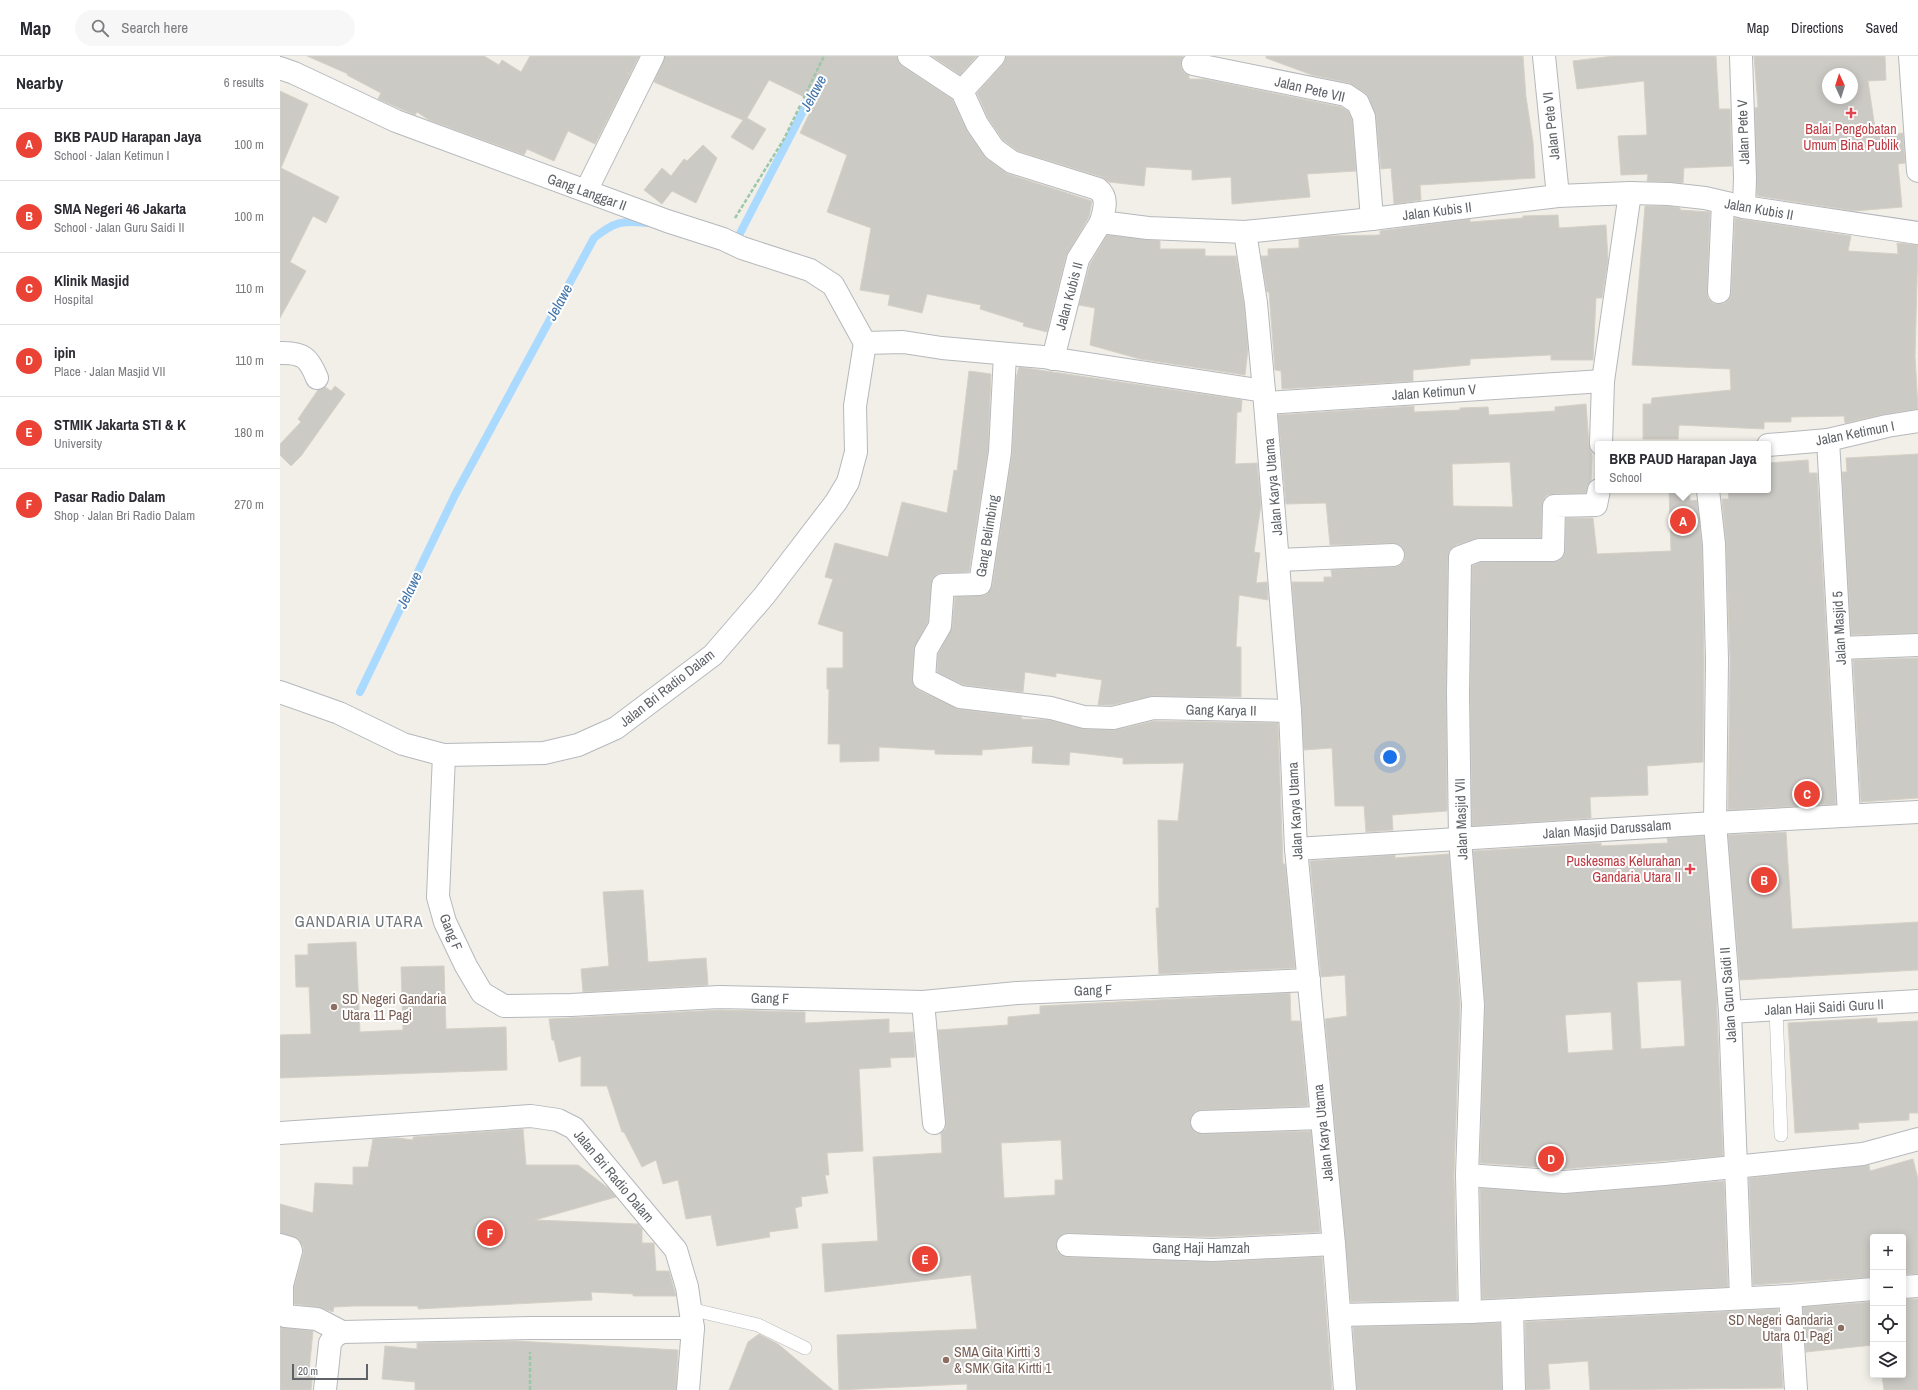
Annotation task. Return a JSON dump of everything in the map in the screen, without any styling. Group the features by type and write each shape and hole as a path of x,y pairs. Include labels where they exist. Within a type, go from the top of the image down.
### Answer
{"street":[{"path":"586,191 653,56"},
{"path":"909,56 962,91 977,124 994,149 1012,162 1098,189 1104,194 1105,201 1101,222"},
{"path":"962,91 994,56"},
{"name":"Jalan Pete VI","path":"1544,56 1558,196"},
{"name":"Jalan Pete V","path":"1741,56 1745,178 1744,207"},
{"path":"1910,56 1918,171"},
{"name":"Jalan Pete VII","path":"1194,64 1346,95 1358,103 1364,117 1372,219"},
{"name":"Gang Langgar II","path":"280,68 396,121 667,222 810,270 826,279 834,286 865,343"},
{"path":"1601,441 1603,381 1630,193"},
{"name":"Jalan Kubis II","path":"1049,358 1078,259 1101,222 1148,228 1245,232 1372,219 1558,196 1630,193 1669,194 1744,207 1918,232"},
{"path":"1719,292 1723,203"},
{"name":"Jalan Karya Utama","path":"1245,232 1256,303 1265,397 1290,711 1296,849 1334,1244 1345,1390"},
{"path":"865,343 903,342 1005,355 1049,358 1265,397"},
{"name":"Jalan Bri Radio Dalam","path":"280,692 339,713 403,744 444,755 544,753 578,745 616,728 713,655 764,596 836,502 848,482 856,452 855,406 865,343"},
{"path":"280,353 295,354 307,359 311,362 317,378"},
{"name":"Gang Belimbing","path":"924,679 926,650 940,626 943,585 980,584 1000,452 1005,355"},
{"name":"Jalan Ketimun V","path":"1265,397 1603,381"},
{"name":"Jalan Ketimun I","path":"1771,445 1828,440 1887,426 1918,421"},
{"name":"Jalan Masjid 5","path":"1828,440 1849,815"},
{"name":"Jalan Masjid VII","path":"1470,1312 1467,1175 1473,1005 1460,839 1458,694 1460,557 1479,550 1553,550 1554,506 1596,505 1598,493"},
{"name":"Jalan Guru Saidi II","path":"1708,493 1714,544 1717,660 1715,823 1730,1012 1741,1297"},
{"path":"1279,560 1393,555"},
{"path":"1840,648 1918,645"},
{"name":"Gang Karya II","path":"924,679 960,697 1051,708 1084,717 1113,718 1153,708 1290,711"},
{"name":"Gang F","path":"444,755 438,897 445,922 466,966 482,993 504,1006 570,1005 719,997 924,1002 1017,993 1309,980"},
{"name":"Jalan Masjid Darussalam","path":"1296,849 1918,812"},
{"name":"Jalan Haji Saidi Guru II","path":"1730,1012 1918,1001"},
{"path":"924,1002 934,1123"},
{"name":"Jalan Bri Radio Dalam","path":"280,1133 531,1116 558,1120 574,1128 676,1250 687,1287 692,1318 688,1390"},
{"path":"1202,1122 1322,1118"},
{"path":"1467,1175 1564,1182 1862,1154 1918,1139"},
{"name":"Gang Haji Hamzah","path":"1068,1245 1213,1250 1334,1244"},
{"path":"280,1245 290,1248 291,1251 282,1285 282,1314 285,1316 318,1319 342,1332"},
{"path":"1906,1287 1918,1286"},
{"path":"1340,1315 1512,1310 1741,1297 1790,1296 1870,1289"},
{"path":"1790,1296 1796,1390"},
{"path":"1512,1310 1514,1390"},
{"path":"326,1390 330,1343 335,1336 342,1332 530,1328 692,1318"}],"lane":[{"path":"1776,1010 1781,1135"},
{"path":"692,1318 758,1325 805,1348"}],"path":[{"path":"732,243 824,56"},
{"path":"530,1328 530,1390"}],"building":[{"path":"307,56 484,56 499,65 502,60 521,72 530,56 639,56 630,74 626,72 630,75 595,144 568,131 554,161 527,149 524,155 429,120 417,112 415,115 378,99 381,93 347,75 348,74"},
{"path":"665,56 897,56 898,62 902,66 952,99 967,131 987,159 1008,174 1092,201 1089,217 1066,256 1047,332 1023,326 1024,323 980,309 981,305 927,294 922,313 888,305 890,295 860,290 871,228 827,212 847,155 800,133 815,102 769,80 747,118 766,129 753,150 731,137 743,120 654,82"},
{"path":"932,56 977,56 960,75"},
{"path":"1006,56 1183,56 1181,68 1184,73 1189,76 1189,79 1204,79 1341,107 1348,111 1352,120 1356,171 1307,174 1310,197 1232,204 1231,177 1192,180 1192,170 1146,167 1144,186 1109,182 1102,177 1018,151 1003,140 988,118 977,93 1003,64"},
{"path":"1266,56 1523,56 1526,97 1533,142 1535,178 1420,185 1421,200 1394,204 1391,168 1381,169 1376,116 1369,98 1365,93 1349,83 1312,75 1266,58"},
{"path":"1614,56 1716,56 1719,109 1730,109 1732,166 1684,168 1683,183 1647,181 1648,174 1621,175 1618,136 1647,135 1644,81 1577,89 1573,61"},
{"path":"1754,56 1885,56 1886,80 1868,81 1876,135 1903,133 1905,163 1898,164 1902,207 1855,211 1757,196 1755,108 1758,107"},
{"path":"280,91 308,104 281,168 339,197 326,223 313,216 290,262 306,271 280,318"},
{"path":"703,145 717,158 696,203 672,191 662,204 644,190 662,168 671,176 684,159 687,161"},
{"path":"1645,206 1668,206 1680,208 1680,210 1710,212 1707,291 1708,298 1713,303 1718,304 1725,303 1730,298 1731,293 1735,218 1851,236 1848,251 1898,254 1897,243 1918,245 1915,356 1918,409 1885,414 1845,423 1844,416 1791,417 1791,422 1764,422 1764,429 1679,425 1678,439 1643,439 1643,404 1651,404 1652,398 1731,390 1730,369 1632,365"},
{"path":"1558,215 1559,228 1606,225 1608,260 1602,298 1596,298 1593,360 1551,360 1551,355 1470,359 1470,365 1413,370 1413,381 1282,389 1281,371 1275,370 1269,292 1267,292 1261,256 1268,256 1268,249 1299,248 1299,239 1327,236 1380,235 1380,231 1470,219 1470,222 1523,218 1523,216"},
{"path":"1107,235 1160,241 1160,249 1205,249 1205,256 1236,256 1244,305 1248,349 1245,375 1140,359 1090,345 1095,308 1079,305 1090,264"},
{"path":"1019,367 1242,400 1241,412 1237,412 1235,464 1257,463 1261,505 1254,552 1260,553 1256,583 1267,582 1268,600 1239,595 1236,647 1241,647 1241,697 1153,696 1112,705 1098,705 1102,680 1056,673 1056,677 1025,672 1023,692 964,685 937,672 938,654 952,627 955,597 986,595 992,586 1012,454 1016,378"},
{"path":"969,371 991,374 988,451 969,572 942,573 937,574 932,579 928,622 914,649 913,685 918,690 958,709 1022,717 1021,719 1049,720 1083,729 1116,730 1154,721 1278,723 1283,864 1285,864 1295,968 1159,974 1156,908 1159,908 1158,820 1178,821 1184,763 1123,764 1123,758 1070,752 1069,765 1032,763 1033,746 982,750 982,755 935,754 935,750 879,747 879,761 840,762 840,744 828,744 829,689 827,689 827,668 843,668 843,632 818,624 833,579 825,577 835,543 888,557 902,502 947,513 954,470 957,471"},
{"path":"335,386 345,394 301,456 291,466 280,455 280,444 301,422 298,419 318,390 325,387 331,391"},
{"path":"1586,404 1589,444 1592,456 1591,481 1586,493 1547,495 1543,500 1542,506 1541,538 1479,538 1456,545 1450,550 1448,557 1446,694 1447,811 1392,815 1393,830 1366,832 1364,806 1335,806 1332,748 1304,750 1292,582 1324,582 1324,577 1332,577 1331,570 1394,567 1400,565 1404,561 1405,554 1403,548 1398,544 1393,543 1330,545 1326,503 1286,504 1278,415 1414,406 1414,412 1488,407 1489,415 1555,411 1555,407","holes":["1510,462 1513,507 1453,506 1452,464"]},
{"path":"1918,454 1918,633 1851,635 1842,472 1847,472 1846,458"},
{"path":"1808,460 1809,473 1817,473 1836,804 1728,810 1730,660 1726,544 1722,499 1729,499 1728,493 1771,493 1771,463"},
{"path":"1669,493 1689,493 1690,501 1697,500 1702,545 1704,660 1703,762 1647,766 1648,795 1590,797 1591,818 1472,826 1470,694 1472,566 1481,562 1559,561 1563,557 1565,551 1566,518 1593,518 1597,554 1671,551"},
{"path":"1918,658 1918,798 1861,802 1853,660"},
{"path":"1786,832 1792,929 1918,922 1918,970 1740,980 1728,835"},
{"path":"1704,836 1716,989 1723,1156 1564,1169 1480,1163 1485,1004 1473,851 1601,843 1601,846 1668,843 1667,838","holes":["1681,980 1685,1046 1641,1049 1637,982","1611,1012 1613,1050 1568,1053 1565,1015"]},
{"path":"1449,854 1460,1005 1454,1175 1457,1300 1351,1302 1325,1019 1347,1016 1345,975 1321,977 1310,861 1395,855 1395,858"},
{"path":"643,890 648,962 706,958 708,985 583,992 581,969 609,966 603,892"},
{"name":"SD Negeri Gandaria Utara 11 Pagi","path":"356,942 360,1032 403,1030 401,967 444,966 446,1029 506,1027 507,1070 280,1078 280,1035 311,1034 309,987 296,987 295,955 308,955 308,944"},
{"path":"1290,993 1291,1021 1300,1021 1308,1106 1202,1110 1196,1111 1191,1116 1190,1123 1192,1129 1196,1133 1202,1134 1311,1131 1320,1232 1213,1237 1068,1233 1062,1234 1058,1238 1056,1245 1057,1251 1061,1255 1068,1257 1214,1262 1322,1257 1332,1390 967,1390 967,1384 839,1390 837,1335 977,1329 971,1275 825,1292 822,1244 878,1241 873,1157 942,1153 941,1133 945,1129 946,1122 938,1030 1008,1025 1008,1017 1040,1014 1040,1006","holes":["1061,1140 1063,1180 1055,1180 1055,1195 1004,1198 1001,1143"]},
{"path":"719,1010 805,1012 805,1023 889,1019 889,1033 913,1032 915,1057 890,1058 891,1067 859,1069 863,1151 827,1153 829,1175 825,1175 828,1193 801,1197 802,1206 795,1208 798,1228 769,1232 770,1237 717,1246 711,1215 686,1219 678,1180 663,1184 656,1160 642,1167 624,1132 622,1132 607,1086 581,1086 581,1056 559,1062 554,1040 552,1040 549,1019"},
{"path":"1877,1018 1877,1023 1918,1021 1918,1113 1909,1113 1909,1120 1858,1123 1859,1129 1795,1133 1788,1023"},
{"path":"523,1129 526,1165 578,1165 608,1188 616,1197 535,1220 638,1224 642,1229 642,1243 654,1243 656,1271 669,1271 676,1296 633,1296 633,1294 591,1292 592,1300 418,1309 418,1306 354,1306 334,1307 333,1312 318,1307 294,1304 294,1287 303,1254 303,1247 298,1239 280,1233 280,1204 313,1213 315,1183 353,1185 353,1167 368,1167 373,1139 398,1138 413,1140 413,1137"},
{"path":"1913,1159 1918,1179 1918,1274 1906,1274 1906,1234 1870,1234 1870,1277 1753,1285 1749,1178 1869,1165 1870,1171"},
{"path":"1724,1181 1728,1287 1482,1299 1480,1188 1565,1194"},
{"path":"1906,1299 1918,1299 1918,1390 1884,1390 1882,1378 1906,1378"},
{"name":"SD Negeri Gandaria Utara 01 Pagi","path":"1870,1302 1870,1345 1806,1352 1803,1307"},
{"path":"1778,1309 1783,1388 1590,1390 1588,1361 1548,1364 1550,1389 1526,1390 1525,1322"},
{"path":"1500,1323 1502,1390 1357,1390 1353,1327"},
{"path":"280,1327 313,1331 309,1372 313,1372 311,1390 280,1390"},
{"path":"759,1334 778,1344 833,1390 729,1390 748,1342"},
{"path":"516,1341 678,1350 676,1390 415,1390 415,1382 382,1379 385,1346 417,1349 417,1343"}],"waterway":[{"name":"Jelawe","path":"734,245 814,90"},
{"name":"Jelawe","path":"360,692 455,495 594,238 607,228 619,223 647,223"}],"place":[{"name":"Balai Pengobatan Umum Bina Publik","path":"1851,113"},
{"name":"BKB PAUD Harapan Jaya","path":"1683,521"},
{"name":"Klinik Masjid","path":"1807,794"},
{"name":"Puskesmas Kelurahan Gandaria Utara II","path":"1690,869"},
{"name":"SMA Negeri 46 Jakarta","path":"1764,880"},
{"name":"SD Negeri Gandaria Utara 11 Pagi","path":"334,1007"},
{"name":"ipin","path":"1551,1159"},
{"name":"Pasar Radio Dalam","path":"490,1233"},
{"name":"STMIK Jakarta STI & K","path":"925,1259"},
{"name":"SD Negeri Gandaria Utara 01 Pagi","path":"1841,1328"},
{"name":"SMA Gita Kirtti 3 & SMK Gita Kirtti 1","path":"946,1360"}],"district":[{"name":"GANDARIA UTARA","path":"359,921"}]}
